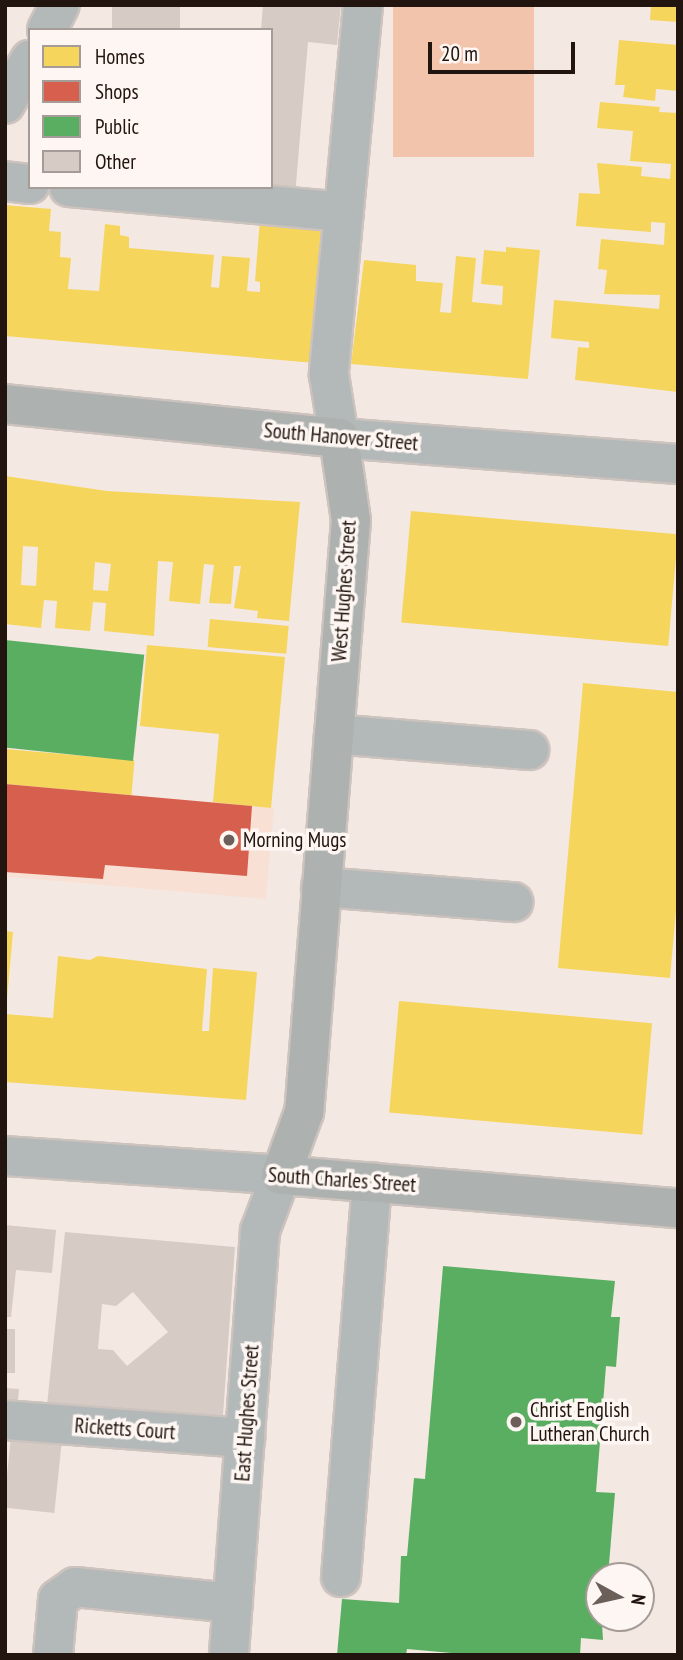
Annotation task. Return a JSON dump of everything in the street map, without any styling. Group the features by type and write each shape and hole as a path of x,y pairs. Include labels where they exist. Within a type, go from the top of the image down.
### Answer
{"main road":[{"name":"South Hanover Street","path":"5,404 339,438"},
{"name":"West Hughes Street","path":"281,1175 304,1112 351,520 339,438"},
{"name":"South Charles Street","path":"281,1175 678,1208"}],"street":[{"path":"48,28 60,5"},
{"name":"West Hughes Street","path":"339,438 329,375 363,5"},
{"path":"5,104 28,64"},
{"path":"5,181 28,184"},
{"path":"91,189 344,212"},
{"name":"South Hanover Street","path":"339,438 678,464"},
{"path":"334,734 529,750"},
{"path":"321,887 513,902"},
{"name":"South Charles Street","path":"5,1156 281,1175"},
{"name":"East Hughes Street","path":"229,1655 260,1231 281,1175"},
{"path":"341,1577 372,1182"},
{"name":"Ricketts Court","path":"5,1420 245,1438"},
{"path":"53,1655 58,1599 75,1587 233,1603"}],"shaded area":[{"path":"393,5 534,5 534,157 393,157"},
{"path":"5,784 274,808 266,899 5,876"}],"building: Homes":[{"path":"651,5 678,5 678,22 650,20"},
{"path":"619,40 678,45 678,91 656,89 655,101 623,97 625,85 615,85"},
{"path":"600,102 660,107 659,112 678,113 678,392 575,380 578,347 589,348 589,342 551,338 554,300 659,309 660,295 604,294 607,270 598,269 601,239 664,245 665,223 651,222 651,232 576,226 579,193 600,194 597,163 642,167 641,176 670,179 671,164 630,161 633,131 597,128"},
{"path":"5,205 51,209 49,231 61,232 60,257 71,258 68,289 99,291 105,224 120,226 120,235 129,237 129,248 214,255 211,287 219,288 222,256 250,258 247,291 260,292 260,282 255,281 260,219 324,225 315,363 5,336"},
{"path":"506,247 540,250 528,379 351,364 364,260 416,265 416,281 443,283 440,312 451,313 456,256 476,258 472,302 502,305 503,286 481,284 484,250 506,252"},
{"path":"5,476 107,491 300,502 289,621 257,618 258,611 234,608 241,566 234,566 231,604 209,603 214,565 204,564 200,604 169,601 173,562 158,561 154,636 104,631 106,603 93,602 90,631 55,628 57,601 44,600 41,628 5,624","holes":["23,546 38,547 36,586 21,585","95,562 111,564 108,591 93,590"]},
{"path":"411,511 678,534 668,646 401,623"},
{"path":"210,619 289,626 286,654 208,647"},
{"path":"147,645 285,657 271,808 213,802 219,734 140,726"},
{"path":"583,683 678,692 678,888 670,978 558,968"},
{"path":"5,749 135,760 131,795 5,784"},
{"path":"5,931 13,932 7,999 5,999"},
{"path":"58,956 90,960 98,956 207,969 202,1031 209,1031 213,968 257,972 246,1100 5,1082 5,1014 53,1018"},
{"path":"399,1001 652,1023 642,1135 389,1113"}],"building: Shops":[{"path":"5,784 252,806 247,876 105,865 103,879 5,872"}],"building: Public":[{"path":"5,640 144,655 133,761 5,748"},
{"name":"Christ English Lutheran Church","path":"443,1266 615,1281 611,1317 620,1317 616,1367 606,1366 596,1492 615,1493 609,1562 585,1562 585,1632 602,1632 603,1640 581,1638 580,1655 474,1655 407,1649 406,1655 337,1655 342,1599 399,1603 401,1556 407,1556 414,1478 425,1479"}],"building: Other":[{"path":"112,5 180,5 180,28 112,28"},
{"path":"263,5 341,5 337,45 308,42 295,196 273,188 273,28 261,28"},
{"path":"5,1225 56,1230 52,1273 16,1270 11,1317 5,1317"},
{"path":"65,1232 235,1247 222,1429 46,1415","holes":["133,1292 168,1332 127,1366 113,1350 98,1349 102,1304 116,1306"]},
{"path":"5,1329 15,1329 15,1373 5,1373"},
{"path":"5,1388 19,1389 17,1411 5,1409"},
{"path":"11,1437 62,1442 54,1513 5,1508"}],"place":[{"name":"Morning Mugs","path":"229,840"},
{"name":"Christ English Lutheran Church","path":"516,1422"}]}
